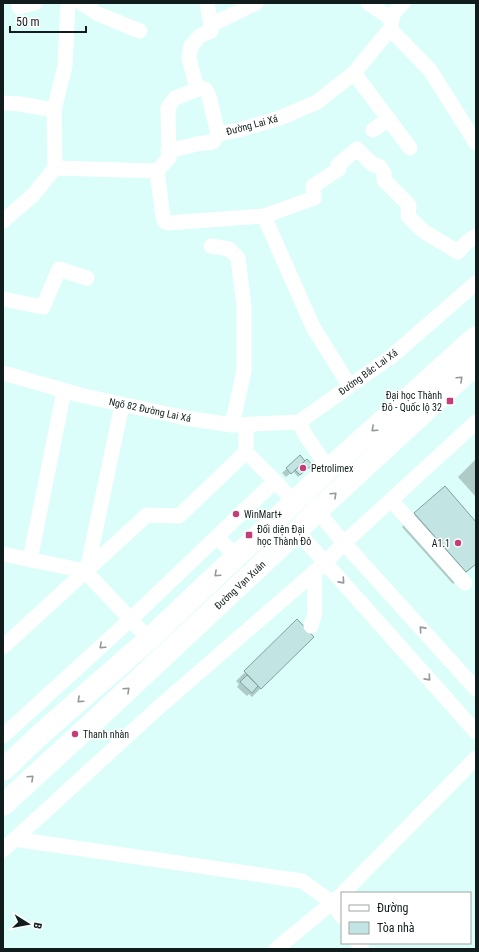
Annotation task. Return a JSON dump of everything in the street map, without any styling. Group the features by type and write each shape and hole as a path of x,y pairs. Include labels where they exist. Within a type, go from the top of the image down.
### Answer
{"highway":[{"path":"3,770 40,734 149,639 329,469 476,337"},
{"name":"Đường Vạn Xuân","path":"3,805 476,364"},
{"path":"40,734 58,753"}],"street":[{"path":"18,7 35,3"},
{"path":"3,221 33,195 55,168 54,110 65,66 68,3"},
{"path":"82,3 98,14 140,31"},
{"path":"208,3 211,31 200,36 190,46 189,58 197,89 175,98 168,108 168,158 157,172 165,222 264,216 314,198 313,186 339,167 357,149 372,164 379,166 384,173 384,180 409,205 408,216 423,231 458,252 467,242 476,236"},
{"path":"211,25 256,3"},
{"path":"368,3 391,24 430,70 476,142"},
{"name":"Đường Lai Xá","path":"197,89 201,88 207,91 218,134 239,130 280,118 317,102 354,73 391,24 393,14 403,3"},
{"path":"354,73 410,148"},
{"path":"3,103 20,104 54,110"},
{"path":"373,130 389,119"},
{"path":"168,151 197,144 214,142 218,134"},
{"path":"55,168 157,172"},
{"path":"264,216 313,327 349,385"},
{"path":"211,246 229,249 238,258 244,306 244,371 239,425 246,452 294,502"},
{"path":"3,299 43,307 59,269 87,278"},
{"name":"Đường Bắc Lai Xá","path":"299,422 349,385 392,356 476,283"},
{"name":"Ngõ 82 Đường Lai Xá","path":"3,373 64,391 186,418 239,425 299,422"},
{"path":"30,560 64,391"},
{"path":"86,570 122,405"},
{"path":"299,422 306,436 329,469"},
{"path":"3,850 159,707 325,563 344,543 476,422"},
{"path":"3,647 147,515 179,516 246,452"},
{"path":"3,736 131,619 275,481"},
{"path":"391,500 464,583"},
{"path":"317,511 476,689"},
{"path":"297,531 476,732"},
{"path":"217,537 236,556"},
{"path":"3,554 86,570 149,639"},
{"path":"311,626 315,613 314,572"},
{"path":"345,892 476,758"},
{"path":"14,839 302,881 340,897 276,949"}],"building":[{"path":"300,455 305,461 291,474 286,468"},
{"path":"307,459 312,465 300,475 295,470"},
{"name":"A1.1","path":"445,486 476,522 476,564 466,572 414,513"},
{"path":"297,619 314,637 261,689 244,671"},
{"path":"247,675 258,686 252,693 240,682"}],"place":[{"name":"Đại học Thành Đô - Quốc lộ 32","path":"450,401"},
{"name":"Petrolimex","path":"303,468"},
{"name":"WinMart+","path":"236,514"},
{"name":"Đối diện Đại học Thành Đô","path":"249,535"},
{"name":"A1.1","path":"458,543"},
{"name":"Thanh nhàn","path":"75,734"}]}
